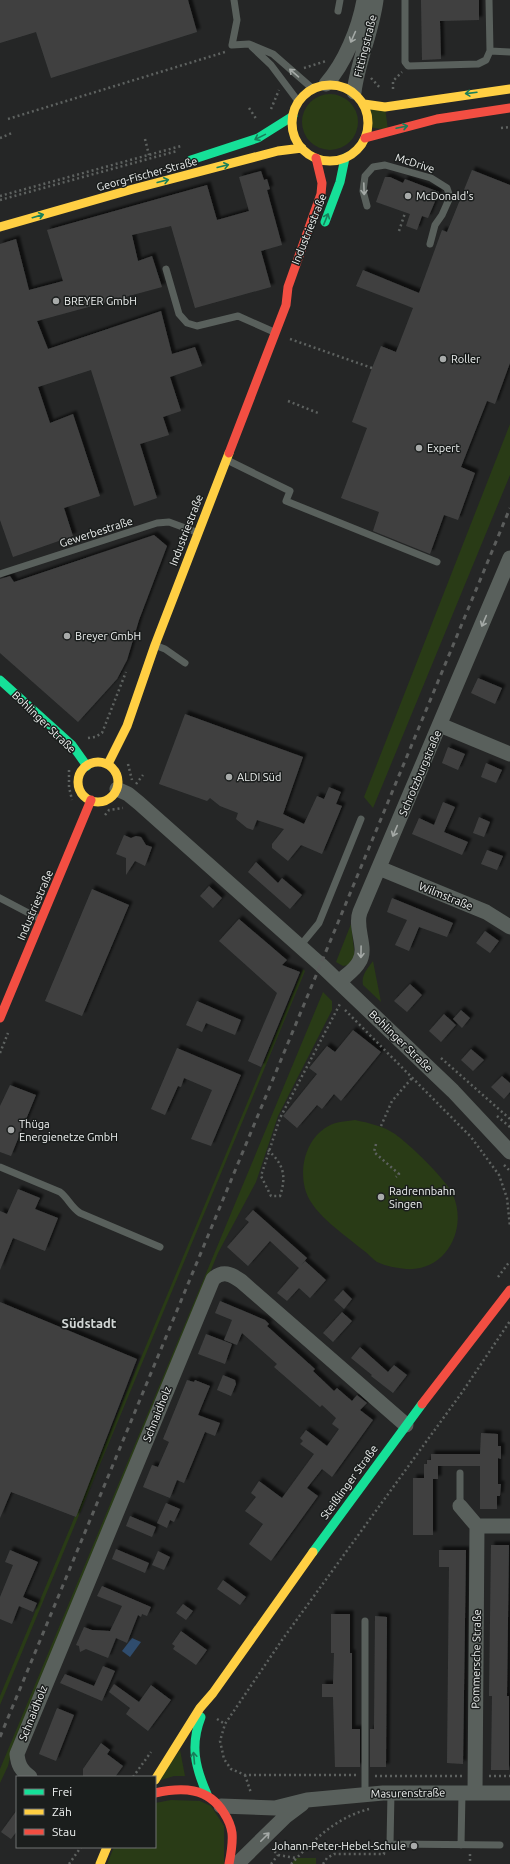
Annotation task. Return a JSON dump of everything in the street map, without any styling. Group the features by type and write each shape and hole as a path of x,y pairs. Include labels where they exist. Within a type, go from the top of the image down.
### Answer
{"street":[{"name":"Fittingstraße","path":"319,86 334,76 354,35 364,0"},
{"name":"Fittingstraße","path":"354,92 358,69 376,0"},
{"path":"319,86 346,87 354,92 364,104 368,115 368,127 365,138 357,150 345,158 335,160 316,158 302,148 294,132 292,116 298,101 319,86"},
{"path":"364,104 385,107 510,89"},
{"path":"365,138 388,130 462,114 510,108"},
{"name":"Georg-Fischer-Straße","path":"178,164 208,156 258,138 292,116"},
{"name":"Georg-Fischer-Straße","path":"0,227 133,189 278,152 302,148"},
{"name":"Industriestraße","path":"108,764 127,726 155,645 225,459 286,305 288,287 321,194 322,183 316,158"},
{"name":"Industriestraße","path":"321,231 338,189 344,169 345,158"},
{"name":"Industriestraße","path":"286,305 297,291"},
{"name":"Schrotzburgstraße","path":"339,982 358,964 361,959 362,952 358,918 440,725 504,587 510,558"},
{"name":"Bohlinger Straße","path":"0,680 72,745 86,766"},
{"path":"440,725 510,754"},
{"path":"97,762 108,764 116,772 118,777 117,790 106,800 100,802 91,800 84,795 79,783 82,770 86,766 97,762"},
{"name":"Bohlinger Straße","path":"117,790 128,794 139,803 300,946 339,982 345,999 453,1091 510,1152"},
{"name":"Industriestraße","path":"0,1018 91,800"},
{"name":"Wilmstraße","path":"379,868 486,912 510,927"},
{"name":"Schnaidholz","path":"28,1776 22,1772 18,1764 17,1754 213,1279 224,1273 241,1281 406,1425"},
{"name":"Steißlinger Straße","path":"156,1778 200,1708 213,1693 322,1539 406,1425 510,1290"},
{"path":"460,1506 477,1526 510,1526"},
{"name":"Pommersche Straße","path":"469,1793 475,1776 477,1526"},
{"name":"Steißlinger Straße","path":"207,1794 194,1764 194,1749 196,1728 213,1693"},
{"name":"Steißlinger Straße","path":"156,1793 178,1789 191,1789 207,1794 221,1806 231,1827 232,1841 229,1864"},
{"name":"Masurenstraße","path":"221,1806 275,1808 307,1800 386,1793 510,1793"},
{"path":"237,1864 286,1816 307,1800"},
{"path":"100,1864 107,1848"}],"lane":[{"path":"235,0 236,20 232,45 249,44 273,54 319,86"},
{"path":"338,11 340,0"},
{"path":"405,0 404,62 408,66 478,64 486,60 490,52 489,0"},
{"path":"249,44 272,65 298,101"},
{"path":"490,52 510,52"},
{"name":"McDrive","path":"367,206 363,191 364,176 373,167 385,165 431,178 447,188 450,197 434,230 430,244"},
{"path":"166,269 179,314 187,323 196,326 238,316 276,333"},
{"path":"225,459 290,491 286,502 437,562"},
{"name":"Gewerbestraße","path":"0,574 158,523 169,522 198,532"},
{"path":"155,645 165,649 185,663"},
{"path":"300,946 319,923 362,819"},
{"path":"0,898 42,920"},
{"path":"0,1167 60,1192 66,1196 74,1209 80,1213 160,1247"},
{"path":"460,1473 460,1506"},
{"path":"365,1621 365,1794"},
{"path":"386,1793 390,1844 500,1845"},
{"path":"461,1845 469,1793"}],"path":[{"path":"8,119 226,52"},
{"path":"299,69 330,60"},
{"path":"366,73 382,90"},
{"path":"393,81 393,89"},
{"path":"268,115 280,88"},
{"path":"249,108 260,123"},
{"path":"0,138 12,133"},
{"path":"145,139 149,155"},
{"path":"0,196 188,144"},
{"path":"0,200 184,149"},
{"path":"399,231 405,213"},
{"path":"286,337 372,368"},
{"path":"288,402 318,414"},
{"path":"84,736 88,738 95,737 102,733 108,718"},
{"path":"69,768 69,787 73,805"},
{"path":"136,784 143,775"},
{"path":"102,819 105,813 116,808"},
{"path":"268,1150 279,1160 284,1182 280,1196 271,1196 261,1176 268,1150 280,1118 345,999 412,1078 471,1137 499,1175 508,1198 510,1227"},
{"path":"438,1055 510,1119"},
{"path":"381,1126 392,1101 412,1078"},
{"path":"376,1144 374,1152 399,1174 396,1177"},
{"path":"510,1321 463,1391 282,1640 225,1724 220,1741 224,1759 231,1769 245,1774 510,1776"},
{"path":"291,1864 321,1834 345,1817 381,1807 386,1793"},
{"path":"324,1864 327,1858 334,1854 384,1854 384,1846"},
{"path":"69,1864 80,1848"},
{"path":"272,1864 278,1855"}],"green space":[{"path":"324,94 336,94 346,98 354,106 358,116 358,128 354,138 346,146 336,150 324,150 314,146 306,138 302,128 302,116 306,106 314,98"},
{"path":"364,104 385,107 388,130 368,127 368,115"},
{"path":"510,424 510,475 373,808 364,797"},
{"path":"351,924 355,958 348,965 343,966 336,962"},
{"path":"373,961 381,1002 363,985 364,975"},
{"path":"303,969 305,971 0,1705 0,1696"},
{"path":"323,992 332,1001 332,1010 278,1116 256,1182 218,1253 11,1753 8,1766 0,1783 0,1769"},
{"name":"Radrennbahn Singen","path":"355,1120 381,1127 395,1134 418,1153 443,1180 453,1195 457,1208 458,1221 455,1234 450,1246 442,1256 432,1263 420,1268 406,1269 391,1267 377,1262 323,1217 310,1200 306,1192 303,1171 308,1149 313,1140 320,1132 329,1126 340,1122"},
{"path":"180,1750 185,1776 174,1776 158,1781"},
{"path":"171,1800 200,1801 211,1806 224,1826 224,1864 107,1864 114,1848 156,1848 156,1803"},
{"path":"296,1858 316,1858 316,1864 291,1864"}],"water":[{"path":"132,1638 141,1642 130,1657 122,1651"}],"building":[{"path":"0,0 188,0 197,32 51,78 36,32 0,43"},
{"path":"421,0 479,0 479,20 440,21 441,59 422,60"},
{"name":"Roller","path":"472,170 510,185 510,363 495,404 487,401 461,467 475,473 458,520 444,515 430,554 373,531 379,512 341,498 367,428 352,422 372,368 381,346 396,352 413,308 356,286 363,270 419,293 442,230 447,232"},
{"path":"261,171 264,180 267,179 270,189 267,190 282,245 261,251 271,287 195,308 171,226 132,235 138,261 152,256 162,287 37,321 48,349 161,311 172,354 195,347 202,366 170,377 181,411 163,417 169,435 140,444 157,498 134,506 91,370 38,387 50,423 73,414 100,496 64,508 73,536 13,557 0,520 0,244 16,239 29,290 63,281 47,230 207,185 217,220 249,211 239,177"},
{"name":"McDonald's","path":"385,177 390,177 403,183 405,179 439,192 428,218 422,216 417,230 406,226 410,214 376,202"},
{"name":"Breyer GmbH","path":"154,535 167,546 139,620 127,660 117,679 78,722 0,653 0,579 10,576 14,582"},
{"path":"478,678 502,688 495,704 471,693"},
{"name":"ALDI Süd","path":"185,714 303,757 283,814 304,824 317,796 324,799 329,787 341,792 336,804 342,806 322,854 301,845 288,861 272,848 272,844 284,829 257,820 253,830 247,828 236,819 238,813 220,806 210,798 207,801 159,784"},
{"path":"448,747 465,754 458,770 442,763"},
{"path":"486,763 502,770 496,783 481,777"},
{"path":"443,802 455,807 444,832 468,842 462,855 412,834 419,818 434,825"},
{"path":"479,817 490,822 484,837 473,833"},
{"path":"124,835 131,838 136,836 141,837 146,845 152,847 145,866 135,861 126,875 126,858 116,854"},
{"path":"487,850 503,856 497,870 481,864"},
{"path":"256,862 278,883 282,878 302,895 290,909 248,872"},
{"path":"209,886 222,898 213,908 200,896"},
{"path":"92,889 129,905 82,1016 45,1001"},
{"path":"392,898 453,923 447,937 419,927 409,951 395,945 407,920 387,912"},
{"path":"239,919 287,960 282,965 300,972 261,1067 248,1061 277,993 219,941"},
{"path":"485,931 499,941 490,953 476,943"},
{"path":"410,984 422,995 407,1012 394,1001"},
{"path":"197,1001 241,1020 235,1035 206,1023 202,1032 186,1025"},
{"path":"461,1010 470,1018 462,1028 453,1019"},
{"path":"444,1014 456,1025 441,1042 429,1031"},
{"path":"353,1030 381,1052 341,1101 334,1094 322,1109 317,1105 297,1128 283,1116 317,1074 309,1068 327,1046 335,1052"},
{"path":"177,1048 241,1075 211,1146 191,1139 212,1090 184,1078 181,1087 178,1086 165,1115 151,1109"},
{"path":"471,1049 484,1060 473,1071 461,1060"},
{"path":"502,1076 510,1083 510,1092 504,1099 491,1087"},
{"name":"Thüga Energienetze GmbH","path":"10,1085 36,1095 11,1156 0,1152 0,1106"},
{"path":"18,1189 40,1198 35,1209 58,1218 45,1251 13,1238 0,1270 0,1211 7,1214"},
{"path":"253,1210 307,1258 299,1268 270,1241 248,1266 227,1247 249,1222 245,1219"},
{"path":"305,1261 326,1280 310,1298 299,1288 287,1301 277,1293"},
{"path":"343,1290 352,1299 344,1309 334,1300"},
{"path":"220,1301 265,1320 269,1324 267,1326 315,1369 313,1371 334,1391 337,1388 352,1401 357,1395 367,1403 360,1410 373,1420 332,1477 322,1469 307,1488 318,1496 271,1561 249,1544 263,1524 245,1511 256,1497 251,1493 259,1481 282,1498 314,1454 300,1444 303,1441 300,1438 306,1430 327,1446 339,1429 332,1424 336,1418 322,1405 320,1407 274,1367 277,1364 242,1333 237,1345 224,1340 232,1320 215,1313"},
{"path":"0,1302 137,1359 76,1517 11,1492 0,1518"},
{"path":"342,1312 352,1321 333,1342 323,1333"},
{"path":"206,1334 232,1344 225,1364 198,1354"},
{"path":"360,1347 388,1372 394,1365 407,1375 393,1393 351,1358"},
{"path":"223,1375 235,1380 236,1384 231,1396 217,1390"},
{"path":"187,1380 194,1382 195,1380 210,1386 198,1415 220,1423 215,1436 205,1432 184,1483 177,1480 170,1498 143,1487 152,1465 158,1467 169,1442 163,1439"},
{"path":"481,1433 498,1434 498,1446 501,1446 501,1459 498,1458 498,1484 501,1484 500,1496 497,1496 497,1509 480,1509 480,1466 438,1466 438,1479 433,1479 433,1535 413,1535 413,1478 424,1478 424,1464 427,1464 427,1460 431,1460 431,1454 480,1454"},
{"path":"166,1503 180,1509 174,1522 170,1520 167,1528 157,1523"},
{"path":"130,1516 156,1527 152,1537 126,1526"},
{"path":"491,1545 509,1545 507,1696 509,1696 509,1770 491,1770 492,1696 489,1696"},
{"path":"116,1549 149,1563 145,1573 112,1559"},
{"path":"10,1550 38,1562 23,1597 37,1603 33,1612 19,1606 12,1624 0,1619 0,1597 13,1565 5,1562"},
{"path":"439,1550 466,1550 463,1764 447,1763 449,1567 439,1567"},
{"path":"158,1551 170,1557 164,1570 152,1565"},
{"path":"223,1580 246,1597 240,1605 217,1589"},
{"path":"102,1586 151,1607 147,1616 142,1614 141,1617 138,1615 127,1643 116,1638 108,1658 86,1649 80,1652 79,1646 76,1645 84,1627 92,1630 110,1631 122,1606 97,1596"},
{"path":"183,1604 193,1611 186,1620 176,1613"},
{"path":"331,1614 350,1614 350,1653 352,1653 352,1729 360,1729 360,1767 335,1767 333,1697 322,1697 322,1684 333,1684 334,1653 331,1653"},
{"path":"375,1616 387,1617 386,1767 370,1767 370,1729 374,1729"},
{"path":"181,1631 207,1650 196,1665 173,1649 175,1646 172,1644"},
{"path":"103,1666 115,1671 102,1701 60,1683 65,1674 94,1686"},
{"path":"114,1684 139,1702 151,1685 171,1700 148,1731 126,1714 130,1708 109,1692"},
{"path":"57,1708 74,1715 56,1761 39,1754"},
{"path":"101,1743 110,1750 107,1754 123,1766 116,1776 83,1776 83,1769"},
{"path":"16,1811 16,1832 11,1839 1,1832"}],"railway":[{"path":"0,1737 510,508"}],"traffic: fast":[{"path":"191,160 258,138 293,116"},
{"path":"325,222 340,182 345,158"},
{"path":"0,680 72,745 87,766"},
{"path":"313,1552 422,1404"},
{"path":"201,1717 196,1737 195,1756 199,1775 207,1794"}],"traffic: slow":[{"path":"330,85 345,88 357,96 365,108 368,123 365,138 357,150 345,158 330,161 315,158 303,150 295,138 292,123 295,108 303,96 315,88 330,85"},
{"path":"364,104 385,107 510,89"},
{"path":"0,227 133,189 278,151 302,148"},
{"path":"108,764 127,726 155,645 229,453"},
{"path":"98,762 106,764 112,768 116,774 118,782 116,790 112,796 106,800 98,802 90,800 84,796 80,790 78,782 80,774 84,768 90,764 98,762"},
{"path":"156,1778 200,1708 213,1693 313,1552"},
{"path":"100,1864 107,1848"}],"traffic: jam":[{"path":"365,138 437,119 510,108"},
{"path":"229,453 286,305 288,287 321,194 322,183 316,158"},
{"path":"0,1018 91,800"},
{"path":"422,1404 510,1290"},
{"path":"156,1793 175,1790 194,1791 210,1798 218,1804 227,1818 232,1830 232,1845 229,1864"}],"place":[{"name":"McDonald's","path":"408,196"},
{"name":"BREYER GmbH","path":"56,301"},
{"name":"Roller","path":"443,359"},
{"name":"Expert","path":"419,448"},
{"name":"Breyer GmbH","path":"67,636"},
{"name":"ALDI Süd","path":"229,777"},
{"name":"Thüga Energienetze GmbH","path":"11,1130"},
{"name":"Radrennbahn Singen","path":"381,1197"},
{"name":"Johann-Peter-Hebel-Schule","path":"414,1846"}],"district":[{"name":"Südstadt","path":"89,1323"}]}
